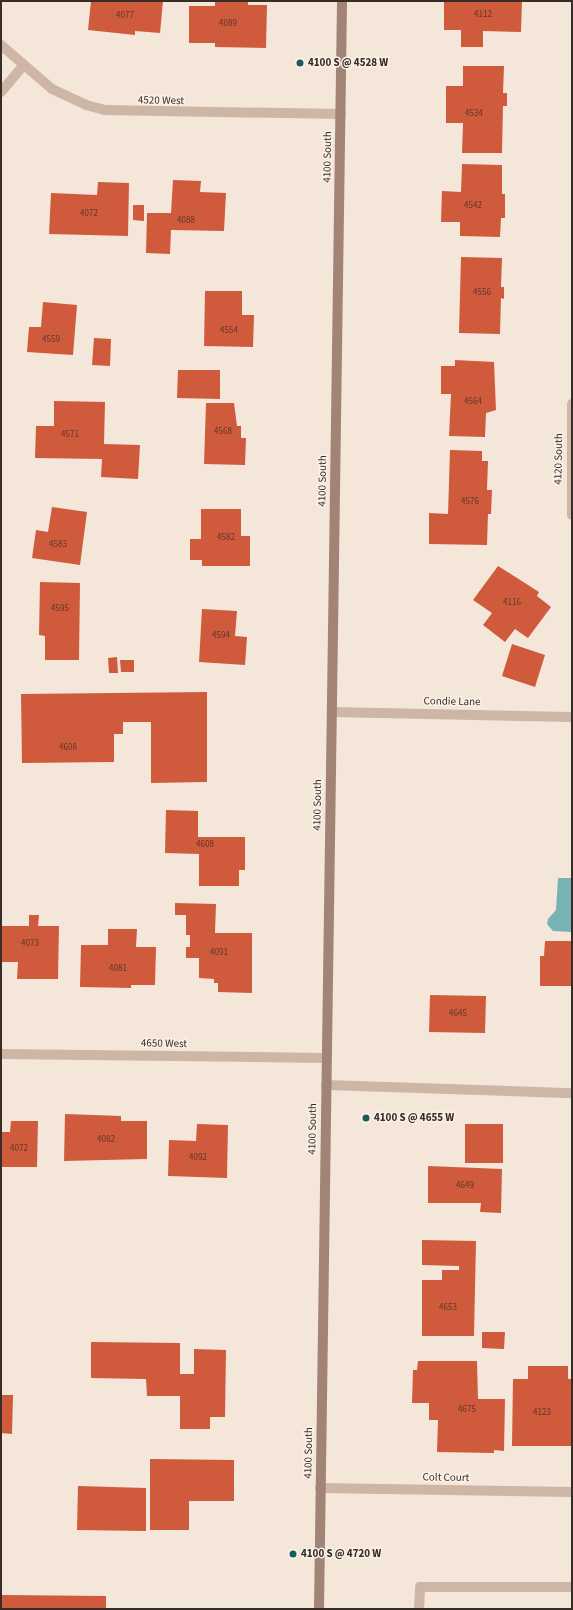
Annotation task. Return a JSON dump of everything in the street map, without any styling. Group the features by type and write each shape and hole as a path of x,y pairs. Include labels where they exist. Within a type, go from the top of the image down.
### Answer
{"main road":[{"name":"4100 South","path":"319,1609 342,1"}],"street":[{"name":"4520 West","path":"1,45 23,66 69,99 105,110 341,114"},
{"path":"1,92 23,66"},
{"name":"4120 South","path":"571,515 572,404"},
{"name":"Condie Lane","path":"332,712 572,717"},
{"name":"4650 West","path":"1,1054 326,1058"},
{"path":"326,1086 572,1093"},
{"name":"Colt Court","path":"320,1488 572,1492"},
{"path":"420,1609 420,1587 572,1587"}],"water":[{"path":"558,878 572,878 572,932 553,931 547,924 548,919 556,910"}],"building":[{"path":"91,1 163,1 160,33 135,31 135,35 88,30"},
{"path":"215,1 248,1 248,5 267,5 266,48 215,47 215,43 189,43 189,6 215,6"},
{"path":"444,1 522,1 521,32 483,31 483,47 461,47 461,30 444,30"},
{"path":"463,66 504,66 503,93 507,93 507,106 503,106 502,153 462,153 463,123 446,123 446,86 463,86"},
{"path":"462,164 502,165 502,194 505,194 505,218 501,218 500,237 460,236 460,222 441,222 442,191 461,192"},
{"path":"173,180 201,181 200,192 226,193 224,231 171,230 170,254 146,253 147,213 171,213"},
{"path":"98,182 129,183 128,236 49,234 51,193 97,195"},
{"path":"133,205 144,205 144,221 133,220"},
{"path":"461,257 502,258 501,287 504,287 504,299 501,298 500,334 459,333"},
{"path":"205,291 242,291 242,315 254,315 253,347 204,346"},
{"path":"43,302 77,305 73,355 27,352 29,327 41,327"},
{"path":"94,338 111,339 110,366 92,365"},
{"path":"455,360 494,362 496,410 486,413 485,437 449,436 451,394 441,394 441,366 455,366"},
{"path":"178,370 220,370 220,399 177,398"},
{"path":"54,401 105,402 104,444 140,445 138,479 101,477 102,459 35,458 36,426 54,426"},
{"path":"206,403 234,403 237,426 241,426 241,438 246,438 245,465 204,464"},
{"path":"450,450 482,451 482,461 488,461 487,490 492,490 491,514 488,514 487,545 429,544 429,513 448,514"},
{"path":"52,507 87,512 80,565 32,558 36,530 48,532"},
{"path":"201,509 241,509 241,536 250,536 250,566 202,566 202,560 190,560 190,539 201,539"},
{"path":"498,566 539,592 537,596 551,607 528,638 515,629 505,642 483,625 492,613 473,600"},
{"path":"40,582 80,583 79,660 45,660 45,636 39,635"},
{"path":"202,609 237,611 235,636 247,637 245,665 199,662"},
{"path":"512,644 545,655 535,687 502,676"},
{"path":"117,657 118,673 109,673 108,658"},
{"path":"120,660 134,660 134,672 121,672"},
{"path":"207,692 207,782 151,783 151,722 123,722 123,734 114,734 114,762 22,763 21,694"},
{"path":"166,810 198,811 198,837 245,837 245,870 239,870 239,886 199,886 199,854 165,853"},
{"path":"175,903 216,904 215,933 252,933 252,993 218,992 218,983 214,983 214,979 199,978 199,958 186,958 186,947 190,947 190,935 186,935 186,915 175,915"},
{"path":"29,915 39,915 38,926 59,926 58,979 17,979 18,962 2,962 2,926 29,926"},
{"path":"108,929 137,929 136,947 156,947 155,985 131,985 131,988 80,987 81,945 108,945"},
{"path":"545,941 572,941 572,986 540,986 540,956 544,956"},
{"path":"430,995 486,996 485,1033 429,1032"},
{"path":"65,1114 121,1116 121,1121 147,1121 147,1159 64,1161"},
{"path":"11,1121 38,1121 37,1167 1,1167 1,1132 10,1132"},
{"path":"197,1124 228,1125 227,1178 168,1176 169,1140 196,1141"},
{"path":"465,1124 503,1124 503,1163 465,1163"},
{"path":"428,1166 502,1169 501,1213 480,1212 481,1203 428,1203"},
{"path":"422,1240 476,1241 474,1336 422,1336 422,1280 442,1280 442,1270 459,1270 459,1266 422,1265"},
{"path":"482,1332 505,1332 504,1349 482,1348"},
{"path":"91,1342 180,1343 180,1374 194,1374 194,1349 226,1350 225,1417 210,1417 210,1429 180,1429 180,1396 147,1396 146,1379 91,1378"},
{"path":"418,1361 477,1361 478,1399 505,1399 504,1451 494,1450 494,1453 437,1452 438,1420 429,1420 429,1403 412,1403 413,1370 417,1370"},
{"path":"528,1366 568,1366 568,1379 572,1379 572,1446 512,1446 513,1379 528,1379"},
{"path":"1,1395 13,1395 12,1434 1,1433"},
{"path":"150,1459 234,1460 234,1501 189,1501 189,1530 150,1530"},
{"path":"78,1486 146,1488 146,1531 77,1530"},
{"path":"1,1595 106,1596 106,1609 1,1609"}],"place":[{"name":"4100 S @ 4528 W","path":"300,63"},
{"name":"4100 S @ 4655 W","path":"366,1118"},
{"name":"4100 S @ 4720 W","path":"293,1554"}]}
